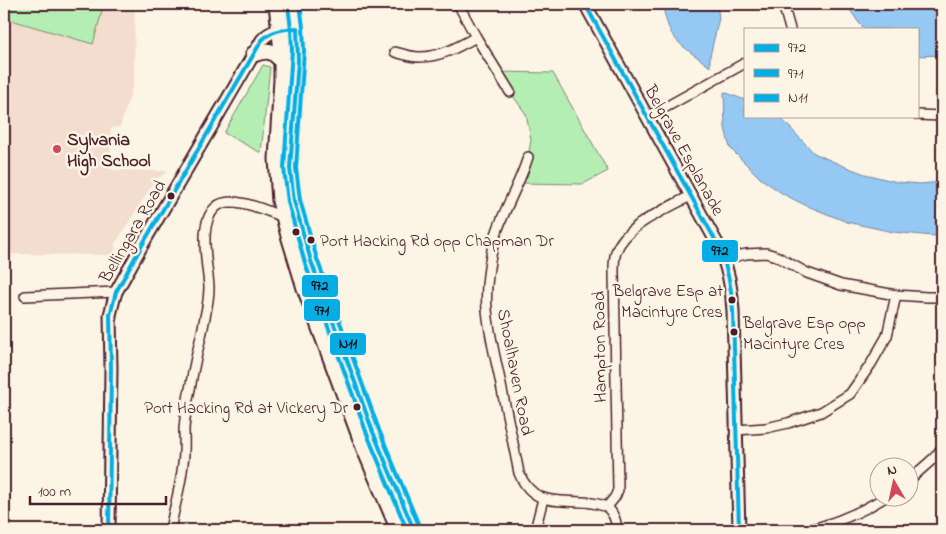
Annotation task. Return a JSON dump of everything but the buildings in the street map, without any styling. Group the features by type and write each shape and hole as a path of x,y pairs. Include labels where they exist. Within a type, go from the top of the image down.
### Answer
{"main road":[{"path":"277,4 282,61 277,159 280,201 306,288 370,461 399,530"},
{"path":"294,4 298,61 290,168 294,201 311,261 332,320 377,442 414,530"},
{"path":"254,54 270,51 276,54 282,61"}],"street":[{"path":"458,4 510,92"},
{"name":"Belgrave Esplanade","path":"585,4 718,245 729,274 732,300 739,530"},
{"path":"783,4 790,28"},
{"name":"Bellingara Road","path":"109,530 110,315 116,292 262,40 272,32 297,28"},
{"path":"395,52 417,57 434,56 450,51 476,37"},
{"path":"648,117 744,64"},
{"path":"918,115 942,116"},
{"name":"Shoalhaven Road","path":"528,157 495,238 488,277 487,309 492,342 520,473 524,483 532,492 543,499"},
{"name":"Hampton Road","path":"607,507 618,490 614,271 616,251 630,230 690,196"},
{"path":"170,530 183,464 184,430 190,384 207,306 209,288 206,264 206,234 210,214 216,206 232,201 247,204 284,218"},
{"path":"724,259 746,254 766,253 776,256 807,273 841,285 896,295 942,297"},
{"path":"25,296 116,292"},
{"path":"736,430 766,428 788,423 822,412 850,394 887,336 896,295"},
{"path":"918,472 942,448"},
{"path":"535,530 543,499 599,503 607,507 613,514 616,519 617,530"},
{"path":"808,530 838,522 870,506"}],"shaded area":[{"name":"Sylvania High School","path":"4,4 135,4 134,82 120,127 111,128 111,170 169,171 158,178 152,185 115,244 115,255 4,254"}],"green space":[{"path":"4,4 104,4 93,44 4,18"},
{"path":"263,65 270,67 261,153 224,133"},
{"path":"498,72 553,73 608,171 583,184 518,183 528,157 531,140 526,114"}],"water":[{"path":"663,4 717,4 719,18 710,56 710,67 684,47 673,35 665,17"},
{"path":"846,4 942,4 942,55 918,56 918,28 864,28"},
{"path":"724,92 744,100 744,118 781,118 814,153 841,165 865,174 897,182 920,184 942,182 942,235 932,236 893,232 847,222 805,205 783,194 760,178 730,148 725,128"}],"transit line":[{"name":"N11","path":"300,4 304,50 296,168 300,200 317,259 379,430 420,528"},
{"name":"972","path":"585,4 718,245 729,277 733,311 739,530"},
{"name":"971","path":"288,5 292,50 284,168 288,202 305,263 367,434 407,530"},
{"name":"972","path":"297,28 298,61 290,168 294,201 311,261 373,432 414,530"},
{"name":"972","path":"109,530 110,315 116,292 262,40 274,32 297,28"}],"place":[{"name":"Sylvania High School","path":"57,149"},
{"name":"Port Hacking Rd opp Chapman Dr","path":"311,240"},
{"name":"Belgrave Esp at Macintyre Cres","path":"732,300"},
{"name":"Belgrave Esp opp Macintyre Cres","path":"734,332"},
{"name":"Port Hacking Rd at Vickery Dr","path":"357,407"}]}
